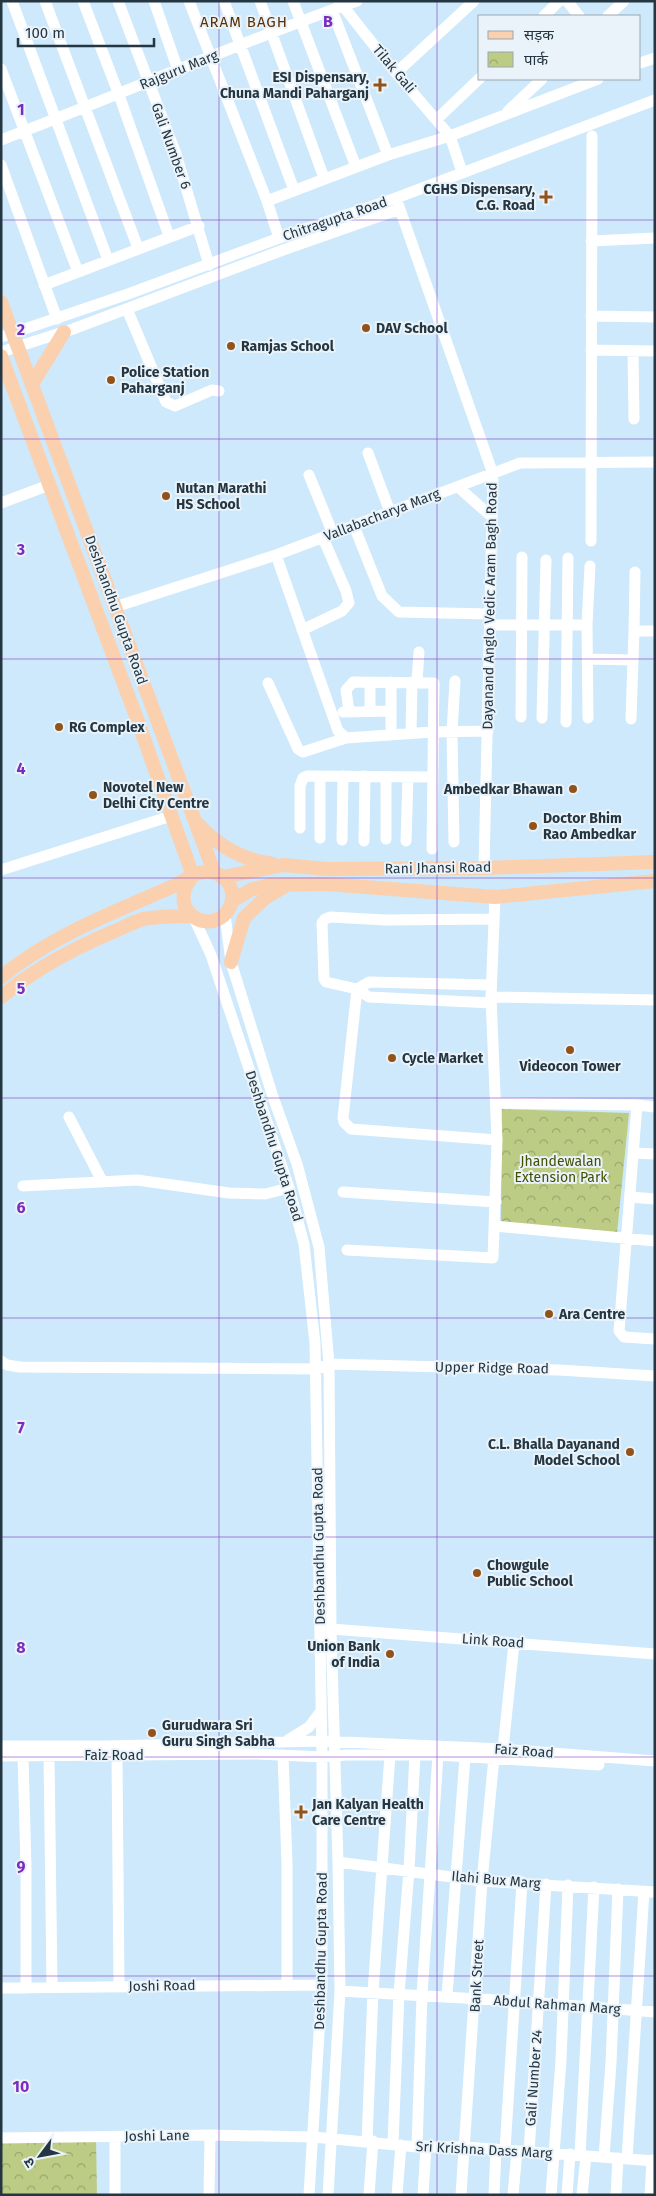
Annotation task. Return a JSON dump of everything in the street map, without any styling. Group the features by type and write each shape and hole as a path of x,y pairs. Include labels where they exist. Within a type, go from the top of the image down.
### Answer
{"main road":[{"path":"1,302 7,335"},
{"path":"32,384 64,332"},
{"name":"Deshbandhu Gupta Road","path":"7,335 18,348 116,607 193,819 218,875"},
{"name":"Deshbandhu Gupta Road","path":"1,356 193,876"},
{"path":"193,819 212,839 236,854 257,862 284,865"},
{"name":"Rani Jhansi Road","path":"218,875 284,865 326,869 484,868 655,862"},
{"path":"1,977 45,946 78,928 193,876 204,872 218,875 228,883 232,901 225,915 209,922 200,921 185,908 182,898 185,885 193,876"},
{"name":"Rani Jhansi Road","path":"232,901 252,889 287,885 326,884 495,897 655,882"},
{"path":"231,962 244,918 265,898 287,885"},
{"path":"1,997 23,980 53,962 133,923 165,917 193,916"}],"street":[{"path":"12,1 108,260"},
{"path":"45,1 87,108 138,248"},
{"path":"83,1 119,95 169,236"},
{"name":"Gali Number 6","path":"118,1 176,154 199,226 209,265"},
{"path":"154,1 178,70"},
{"path":"189,1 267,201 279,238"},
{"path":"224,1 294,190"},
{"path":"260,1 324,178"},
{"path":"293,1 356,167"},
{"name":"Rajguru Marg","path":"1,140 87,108 271,32 338,6 357,1"},
{"path":"396,73 474,1"},
{"path":"545,15 559,1"},
{"path":"567,1 578,15"},
{"path":"609,15 624,1"},
{"path":"338,6 388,154"},
{"name":"Tilak Gali","path":"338,6 450,136 462,172"},
{"path":"641,63 655,58"},
{"path":"1,69 78,272"},
{"path":"437,119 478,80"},
{"path":"503,115 541,80"},
{"path":"267,201 388,154 450,136 595,80"},
{"name":"Chitragupta Road","path":"7,335 57,319 279,238 396,198 655,100"},
{"path":"592,136 590,463 592,541"},
{"path":"1,165 57,319"},
{"name":"Dayanand Anglo Vedic Aram Bagh Road","path":"396,198 492,474 484,868"},
{"name":"Chitragupta Road","path":"1,352 64,332 400,209"},
{"path":"44,285 199,226"},
{"path":"591,241 655,238"},
{"path":"127,309 166,402 175,406 212,390 219,391"},
{"path":"591,316 655,317"},
{"path":"591,350 655,351"},
{"path":"633,351 634,419"},
{"path":"368,453 390,512"},
{"name":"Vallabacharya Marg","path":"116,607 276,555 520,463 655,462"},
{"path":"302,630 342,611 348,606 346,591 309,475"},
{"path":"1,503 49,484"},
{"path":"458,487 492,517"},
{"path":"354,526 382,596 399,612 490,620 522,625 587,625"},
{"path":"276,555 338,731 346,738"},
{"path":"521,717 522,557"},
{"path":"566,722 568,558"},
{"path":"542,718 546,560"},
{"path":"588,718 587,625 590,566"},
{"path":"631,719 635,572"},
{"path":"634,631 655,631"},
{"path":"411,734 419,652"},
{"path":"588,659 633,660"},
{"path":"454,842 452,732 455,681"},
{"path":"349,712 346,690 352,682 434,683 432,849"},
{"path":"370,682 370,712"},
{"path":"390,735 391,682"},
{"path":"268,683 298,749 303,752 346,738 432,732 488,731"},
{"path":"332,712 391,711"},
{"path":"300,828 301,781 307,776 432,777"},
{"path":"320,776 320,838"},
{"path":"342,840 343,776"},
{"path":"364,841 365,776"},
{"path":"406,841 408,776"},
{"path":"386,777 386,839"},
{"path":"1,870 171,816"},
{"path":"347,1250 493,1258 497,1140 491,995 495,897"},
{"name":"Deshbandhu Gupta Road","path":"225,915 231,962 272,1094 297,1164 319,1247 329,1364 331,1629 328,1756 322,1985 309,2195"},
{"name":"Deshbandhu Gupta Road","path":"193,916 211,955 283,1169 304,1244 316,1369 322,1711 328,1741"},
{"path":"494,919 325,919 322,923 324,979 328,983 357,989 369,997 491,995 655,1000"},
{"path":"357,989 369,982 491,995"},
{"path":"357,989 343,1118 346,1125 352,1129 497,1140"},
{"path":"496,1103 655,1106"},
{"path":"637,1105 625,1240 620,1334 624,1337 655,1339"},
{"path":"69,1117 102,1181"},
{"path":"634,1153 655,1154"},
{"path":"283,1169 297,1164"},
{"path":"23,1186 136,1180 238,1193 265,1194 289,1188"},
{"path":"343,1192 496,1202"},
{"path":"630,1197 655,1199"},
{"path":"495,1226 625,1240 655,1241"},
{"path":"1,1361 7,1365 20,1367 316,1369 329,1364"},
{"name":"Upper Ridge Road","path":"329,1364 559,1370 655,1376"},
{"name":"Link Road","path":"331,1629 655,1654"},
{"path":"503,1749 514,1643"},
{"path":"285,1742 309,1727 322,1711"},
{"name":"Faiz Road","path":"1,1746 105,1746 328,1741 503,1749 655,1761"},
{"path":"117,1755 119,1986"},
{"path":"283,1755 287,1863 287,1984"},
{"path":"369,2195 373,1992 390,1755"},
{"path":"396,2195 399,1994 409,1870 415,1755"},
{"path":"423,2195 422,1995 438,1755"},
{"name":"Faiz Road","path":"1,1756 438,1755 655,1768"},
{"path":"22,1756 26,1867 26,1988"},
{"path":"49,1756 52,1987"},
{"name":"Deshbandhu Gupta Road","path":"328,1756 338,1862 340,1991 333,2138 328,2195"},
{"path":"447,1996 465,1756"},
{"name":"Bank Street","path":"461,2195 476,1999 482,1880 494,1758"},
{"name":"Ilahi Bux Marg","path":"338,1862 482,1880 649,1892"},
{"path":"494,2195 500,2150 522,1882"},
{"path":"540,2004 546,1884"},
{"path":"551,2195 564,2006 568,1886"},
{"path":"582,2195 579,2155 594,1887"},
{"path":"604,2157 618,1889"},
{"path":"616,2195 623,2158 649,1892"},
{"name":"Joshi Road","path":"1,1988 322,1985"},
{"name":"Abdul Rahman Marg","path":"340,1991 447,1996 655,2012"},
{"name":"Gali Number 24","path":"513,2195 523,2151 540,2004"},
{"path":"209,2195 210,2135"},
{"name":"Joshi Lane","path":"1,2138 210,2135 313,2137"},
{"path":"115,2137 116,2195"},
{"name":"Sri Krishna Dass Marg","path":"313,2137 422,2146 465,2147 623,2158 654,2158"},
{"path":"567,2195 579,2155"},
{"path":"650,2195 654,2158"}],"green space":[{"name":"Jhandewalan Extension Park","path":"502,1109 629,1113 617,1233 501,1223"},
{"path":"96,2139 97,2195 1,2195 1,2142"}],"place":[{"name":"ESI Dispensary, Chuna Mandi Paharganj","path":"380,85"},
{"name":"CGHS Dispensary, C.G. Road","path":"546,197"},
{"name":"DAV School","path":"366,328"},
{"name":"Ramjas School","path":"231,346"},
{"name":"Police Station Paharganj","path":"111,380"},
{"name":"Nutan Marathi HS School","path":"166,496"},
{"name":"RG Complex","path":"59,727"},
{"name":"Ambedkar Bhawan","path":"573,789"},
{"name":"Novotel New Delhi City Centre","path":"93,795"},
{"name":"Doctor Bhim Rao Ambedkar","path":"533,826"},
{"name":"Videocon Tower","path":"570,1050"},
{"name":"Cycle Market","path":"392,1058"},
{"name":"Ara Centre","path":"549,1314"},
{"name":"C.L. Bhalla Dayanand Model School","path":"630,1452"},
{"name":"Chowgule Public School","path":"477,1573"},
{"name":"Union Bank of India","path":"390,1654"},
{"name":"Gurudwara Sri Guru Singh Sabha","path":"152,1733"},
{"name":"Jan Kalyan Health Care Centre","path":"301,1812"}],"district":[{"name":"ARAM BAGH","path":"244,22"}]}
